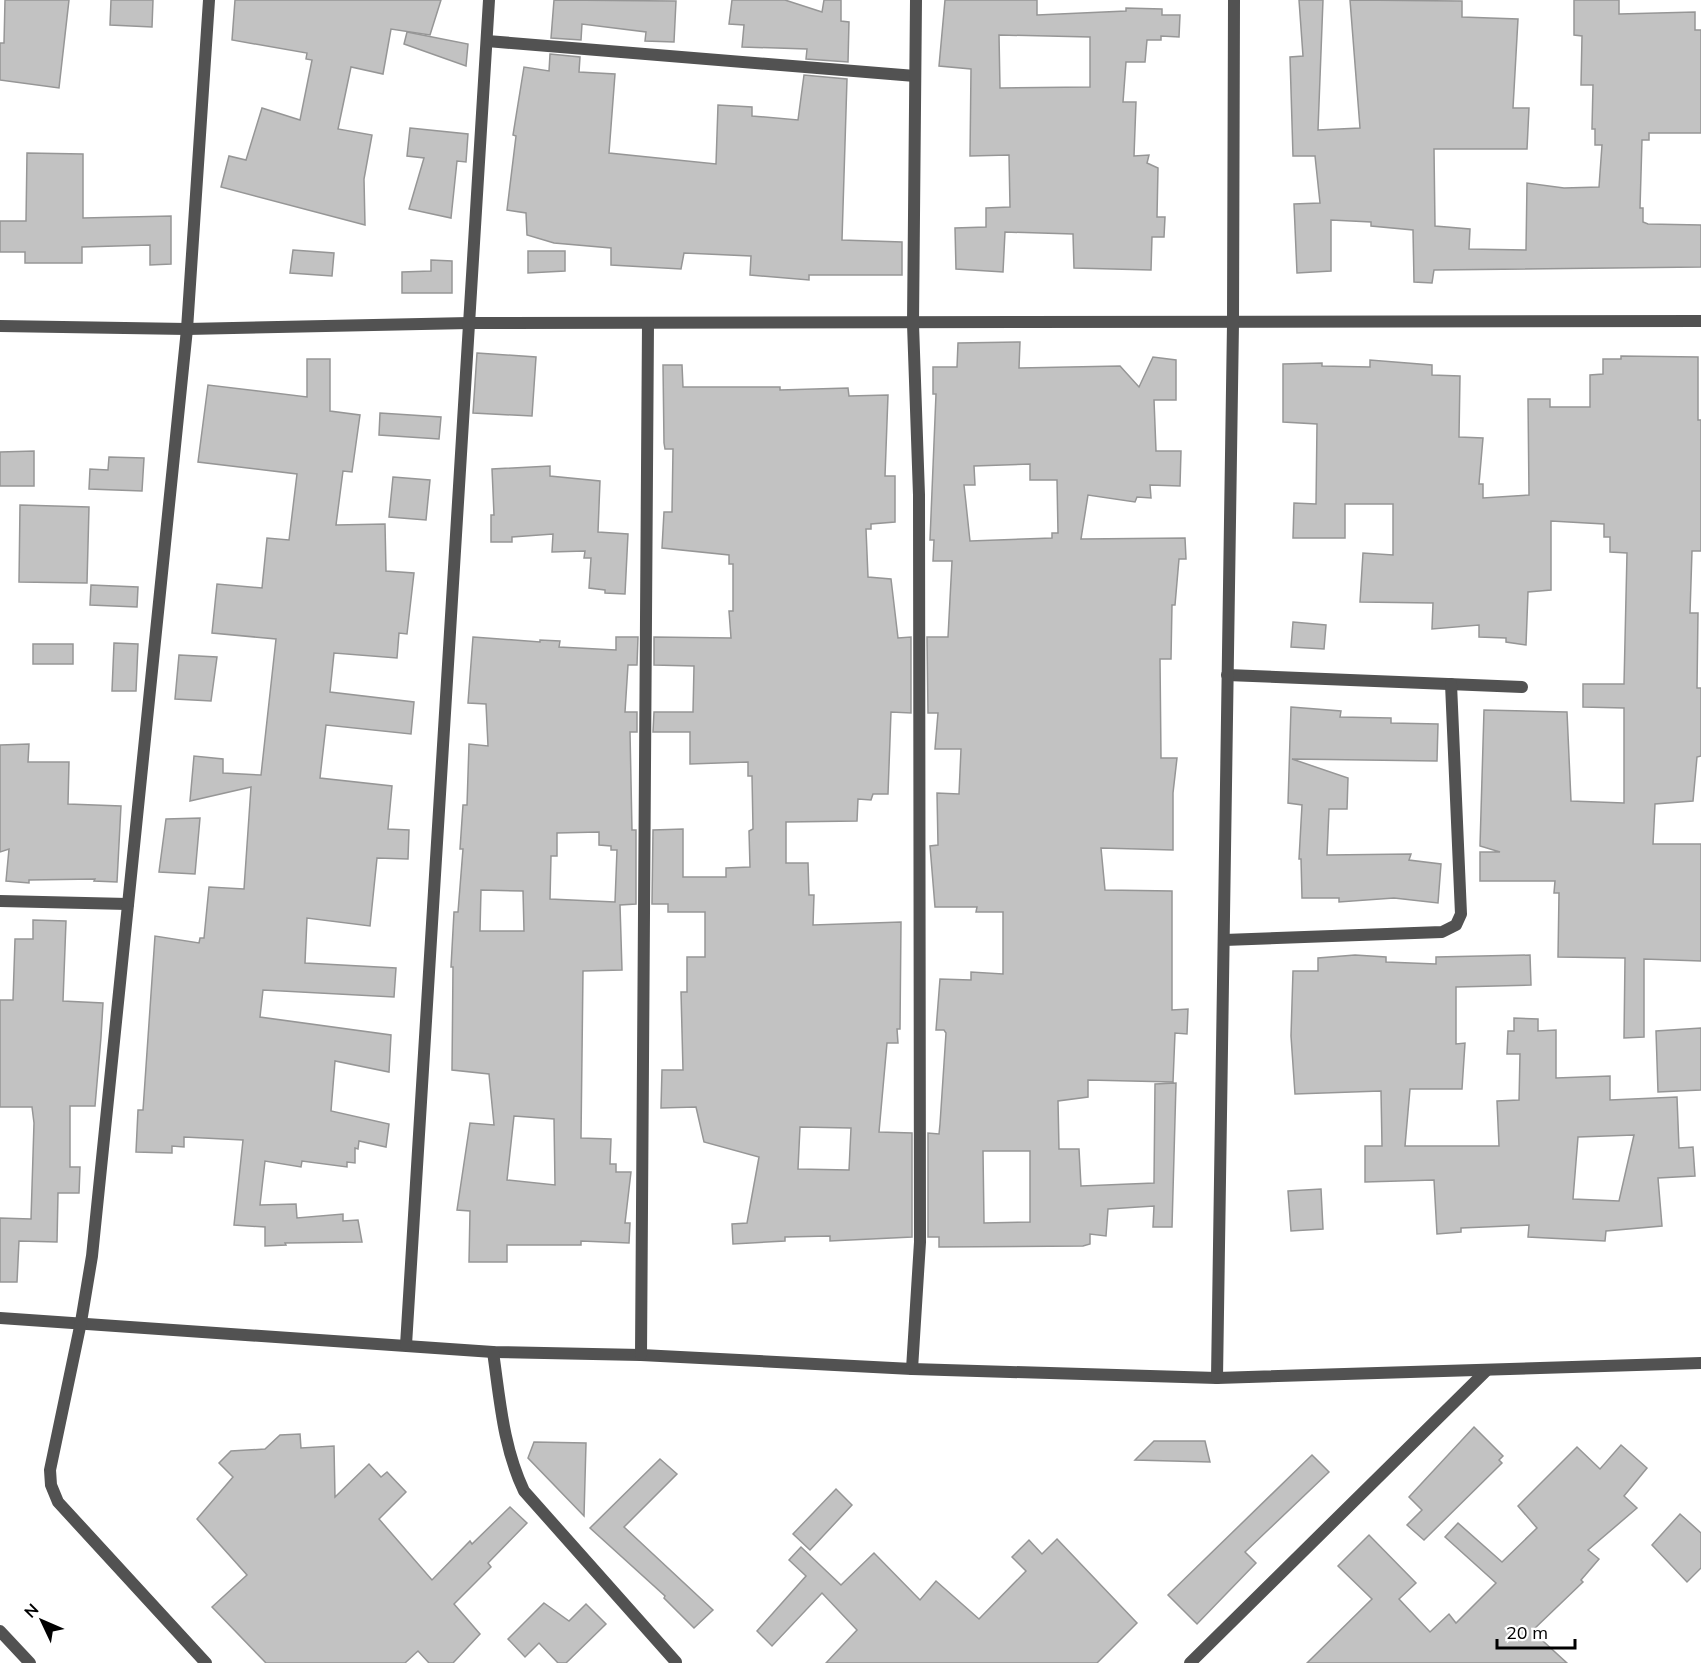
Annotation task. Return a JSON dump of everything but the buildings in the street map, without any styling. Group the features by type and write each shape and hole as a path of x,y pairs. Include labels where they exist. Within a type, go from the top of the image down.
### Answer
{"street":[{"path":"206,1663 58,1502 51,1485 50,1470 81,1322 92,1256 187,329 209,0"},
{"path":"406,1345 489,0"},
{"path":"912,1369 920,1242 919,495 913,324 916,0"},
{"path":"1217,1378 1233,323 1234,0"},
{"path":"486,41 915,76"},
{"path":"0,327 187,329 469,323 1701,321"},
{"path":"641,1355 648,323"},
{"path":"1227,675 1522,687"},
{"path":"1224,939 1442,932 1456,925 1461,914 1451,684"},
{"path":"0,901 128,904"},
{"path":"0,1318 493,1352 641,1355 912,1369 1217,1378 1701,1364"},
{"path":"493,1352 511,1464 524,1491 676,1662"},
{"path":"1190,1663 1487,1370"},
{"path":"0,1631 30,1663"}]}
